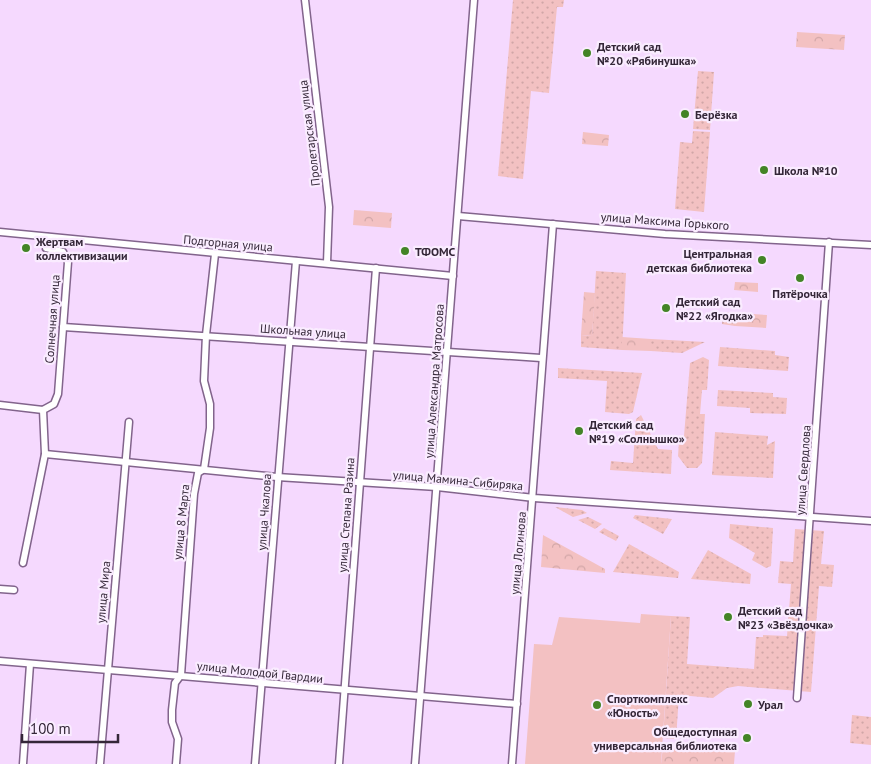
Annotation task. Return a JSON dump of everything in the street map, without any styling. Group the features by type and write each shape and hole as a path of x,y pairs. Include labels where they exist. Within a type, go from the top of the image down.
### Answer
{"street":[{"name":"Пролетарская улица","path":"305,0 329,207 327,263"},
{"name":"улица Александра Матросова","path":"415,764 474,0"},
{"name":"улица Максима Горького","path":"458,216 665,234 871,245"},
{"name":"улица Логинова","path":"512,764 534,498 541,358 553,224"},
{"name":"Подгорная улица","path":"0,232 453,276"},
{"name":"Солнечная улица","path":"43,410 54,404 58,394 68,262 63,252 46,248 48,237"},
{"name":"улица Свердлова","path":"797,698 829,242"},
{"name":"улица 8 Марта","path":"176,764 178,739 172,722 172,710 175,683 181,675 194,494 198,473 204,469 210,428 210,404 204,381 206,335 215,254"},
{"name":"улица Чкалова","path":"255,764 296,261"},
{"name":"улица Степана Разина","path":"339,764 376,268"},
{"name":"Школьная улица","path":"63,327 541,358"},
{"path":"0,405 43,410 45,454 22,563"},
{"name":"улица Мира","path":"100,764 124,460 129,422"},
{"name":"улица Мамина-Сибиряка","path":"45,454 124,460 277,477 437,487 534,498 871,521"},
{"path":"0,589 14,590"},
{"name":"улица Молодой Гвардии","path":"0,661 517,704"},
{"path":"23,764 30,664"}],"green space":[{"path":"513,0 564,0 563,7 557,7 549,93 531,91 523,179 498,176"},
{"path":"797,32 845,35 844,50 796,47"},
{"path":"698,71 714,72 710,130 693,129"},
{"path":"693,131 710,132 704,212 675,209 680,142 692,143"},
{"path":"583,132 609,135 608,146 582,144"},
{"path":"354,210 392,213 391,228 353,225"},
{"path":"596,271 626,273 622,350 581,347 581,335 592,336"},
{"path":"735,282 758,283 758,292 734,290"},
{"path":"584,292 595,293 592,336 581,335"},
{"path":"723,312 736,313 735,326 722,324"},
{"path":"736,313 767,315 766,328 735,326"},
{"path":"622,337 651,339 651,351 622,350"},
{"path":"651,339 705,342 682,353 651,351"},
{"path":"720,347 775,351 775,355 789,357 788,371 718,366"},
{"path":"703,357 709,360 707,390 702,390 700,414 705,414 702,463 697,468 687,468 678,456 679,442 684,436 690,363"},
{"path":"558,368 642,373 633,412 629,414 605,412 607,381 558,378"},
{"path":"718,390 773,393 773,397 787,398 786,414 750,413 750,408 717,406"},
{"path":"641,415 658,449 672,450 671,474 610,470 611,461 633,463 636,419"},
{"path":"715,432 768,436 767,445 775,441 773,478 712,475"},
{"path":"555,507 582,510 587,513 573,517"},
{"path":"635,515 672,519 663,534 633,518"},
{"path":"588,517 602,524 595,529 578,520"},
{"path":"730,524 773,528 771,566 766,568 752,560 755,553 729,538"},
{"path":"604,528 619,536 616,541 599,532"},
{"path":"795,529 824,531 821,564 834,565 832,587 819,586 811,692 738,686 727,688 713,698 679,695 676,739 663,738 671,616 690,617 687,664 754,669 756,637 763,637 763,635 787,636 791,584 778,583 780,561 793,562"},
{"path":"543,535 605,569 605,573 541,567"},
{"path":"629,544 679,572 678,578 613,572"},
{"path":"708,550 751,574 750,584 691,579"},
{"name":"Спорткомплекс «Юность»","path":"641,614 671,616 661,764 525,764 534,644 552,645 559,617 640,623"},
{"path":"852,715 871,717 871,745 850,743"},
{"path":"663,746 735,751 734,764 661,764"}],"place":[{"name":"Детский сад №20 «Рябинушка»","path":"587,53"},
{"name":"Берёзка","path":"685,114"},
{"name":"Школа №10","path":"764,170"},
{"name":"Жертвам коллективизации","path":"26,248"},
{"name":"ТФОМС","path":"405,251"},
{"name":"Центральная детская библиотека","path":"762,260"},
{"name":"Пятёрочка","path":"800,278"},
{"name":"Детский сад №22 «Ягодка»","path":"666,308"},
{"name":"Детский сад №19 «Солнышко»","path":"579,431"},
{"name":"Детский сад №23 «Звёздочка»","path":"728,617"},
{"name":"Урал","path":"748,704"},
{"name":"Спорткомплекс «Юность»","path":"597,705"},
{"name":"Общедоступная универсальная библиотека","path":"747,738"}]}
